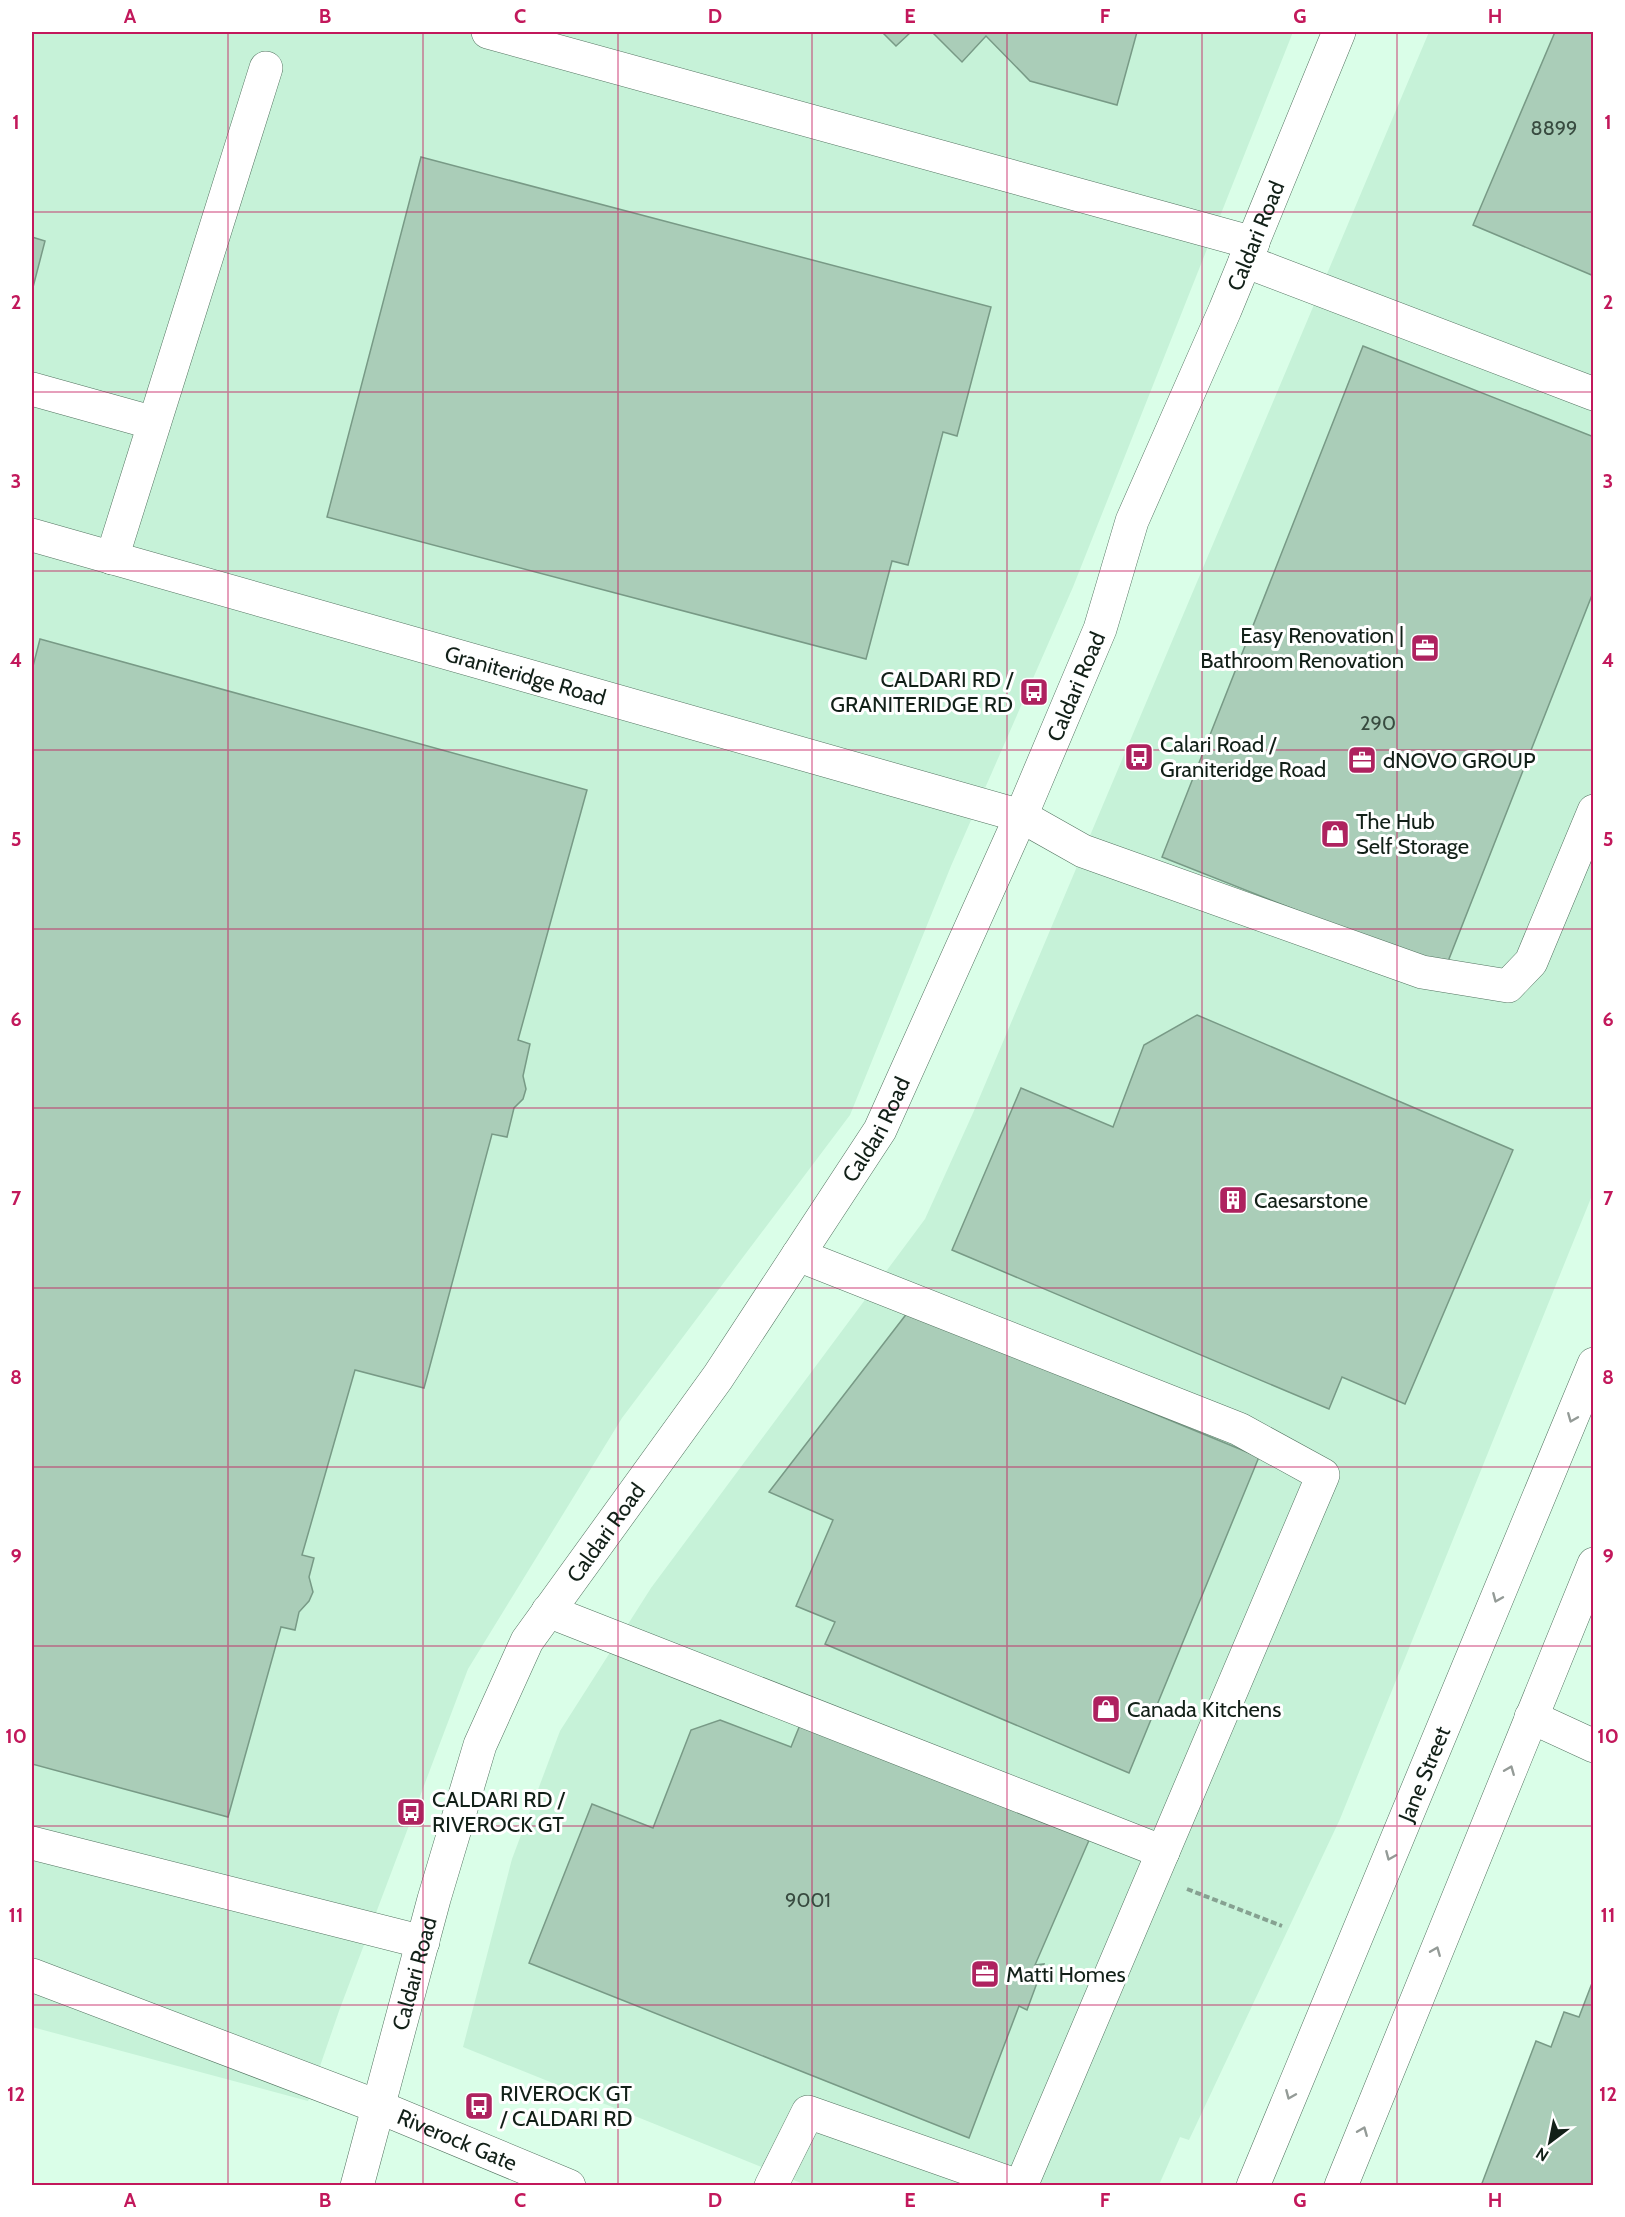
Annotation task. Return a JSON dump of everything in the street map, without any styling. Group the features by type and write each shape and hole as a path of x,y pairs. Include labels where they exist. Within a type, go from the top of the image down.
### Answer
{"street":[{"path":"488,32 1249,252 1593,394"},
{"name":"Caldari Road","path":"357,2186 423,1942 480,1744 526,1641 718,1377 880,1130 1021,816 1100,629 1132,521 1249,252 1339,32"},
{"path":"112,558 266,68"},
{"path":"32,389 154,423"},
{"name":"Graniteridge Road","path":"32,535 1021,816 1083,850 1422,972 1508,986 1531,962 1593,811"},
{"path":"771,2186 808,2112 1019,2186 1323,1475 1239,1429 798,1255"},
{"name":"Jane Street","path":"1253,2186 1593,1364"},
{"path":"1341,2186 1593,1564"},
{"path":"548,1611 1158,1864"},
{"path":"1531,1717 1593,1746"},
{"path":"32,1843 423,1942"},
{"name":"Riverock Gate","path":"32,1976 380,2107 569,2186"}],"path":[{"path":"1158,1864 1281,1926"}],"shaded area":[{"path":"32,32 1293,32 1073,587 951,866 850,1115 622,1418 468,1669 339,2011 308,2101 32,2027"},
{"path":"1429,32 1593,32 1593,1193 1340,1819 1189,2140 1180,2137 1159,2185 806,2185 463,2047 512,1859 560,1731 651,1588 925,1219 973,1113"}],"building":[{"path":"882,32 911,32 896,46"},
{"path":"932,32 1137,32 1117,105 1030,81 986,36 962,62"},
{"path":"1555,32 1594,32 1594,276 1473,225"},
{"path":"421,157 991,307 957,436 943,432 908,565 892,561 866,659 327,517"},
{"path":"32,237 45,241 32,291"},
{"path":"1363,346 1594,437 1594,590 1445,969 1162,857"},
{"path":"40,639 587,790 518,1040 530,1044 523,1076 526,1089 523,1099 514,1108 507,1137 492,1134 424,1388 355,1370 302,1555 314,1558 309,1577 313,1592 309,1601 299,1612 295,1630 281,1627 228,1817 32,1764 32,670"},
{"name":"Caesarstone","path":"1197,1015 1513,1150 1405,1404 1342,1377 1329,1409 952,1250 1021,1088 1113,1127 1144,1045"},
{"path":"908,1312 1259,1457 1129,1773 825,1644 835,1622 796,1606 833,1520 769,1492"},
{"path":"720,1720 791,1747 802,1720 1090,1838 1035,1965 1044,1964 1027,2010 1019,2006 969,2138 529,1963 592,1804 653,1828 691,1730"},
{"path":"1594,1978 1594,2186 1481,2186 1536,2041 1551,2047 1564,2012 1579,2017"}],"place":[{"name":"Easy Renovation | Bathroom Renovation","path":"1425,648"},
{"name":"CALDARI RD / GRANITERIDGE RD","path":"1034,692"},
{"name":"Calari Road / Graniteridge Road","path":"1139,757"},
{"name":"dNOVO GROUP","path":"1362,760"},
{"name":"The Hub Self Storage","path":"1335,834"},
{"name":"Caesarstone","path":"1233,1200"},
{"name":"Canada Kitchens","path":"1106,1709"},
{"name":"CALDARI RD / RIVEROCK GT","path":"411,1812"},
{"name":"Matti Homes","path":"985,1974"},
{"name":"RIVEROCK GT / CALDARI RD","path":"479,2106"}]}
